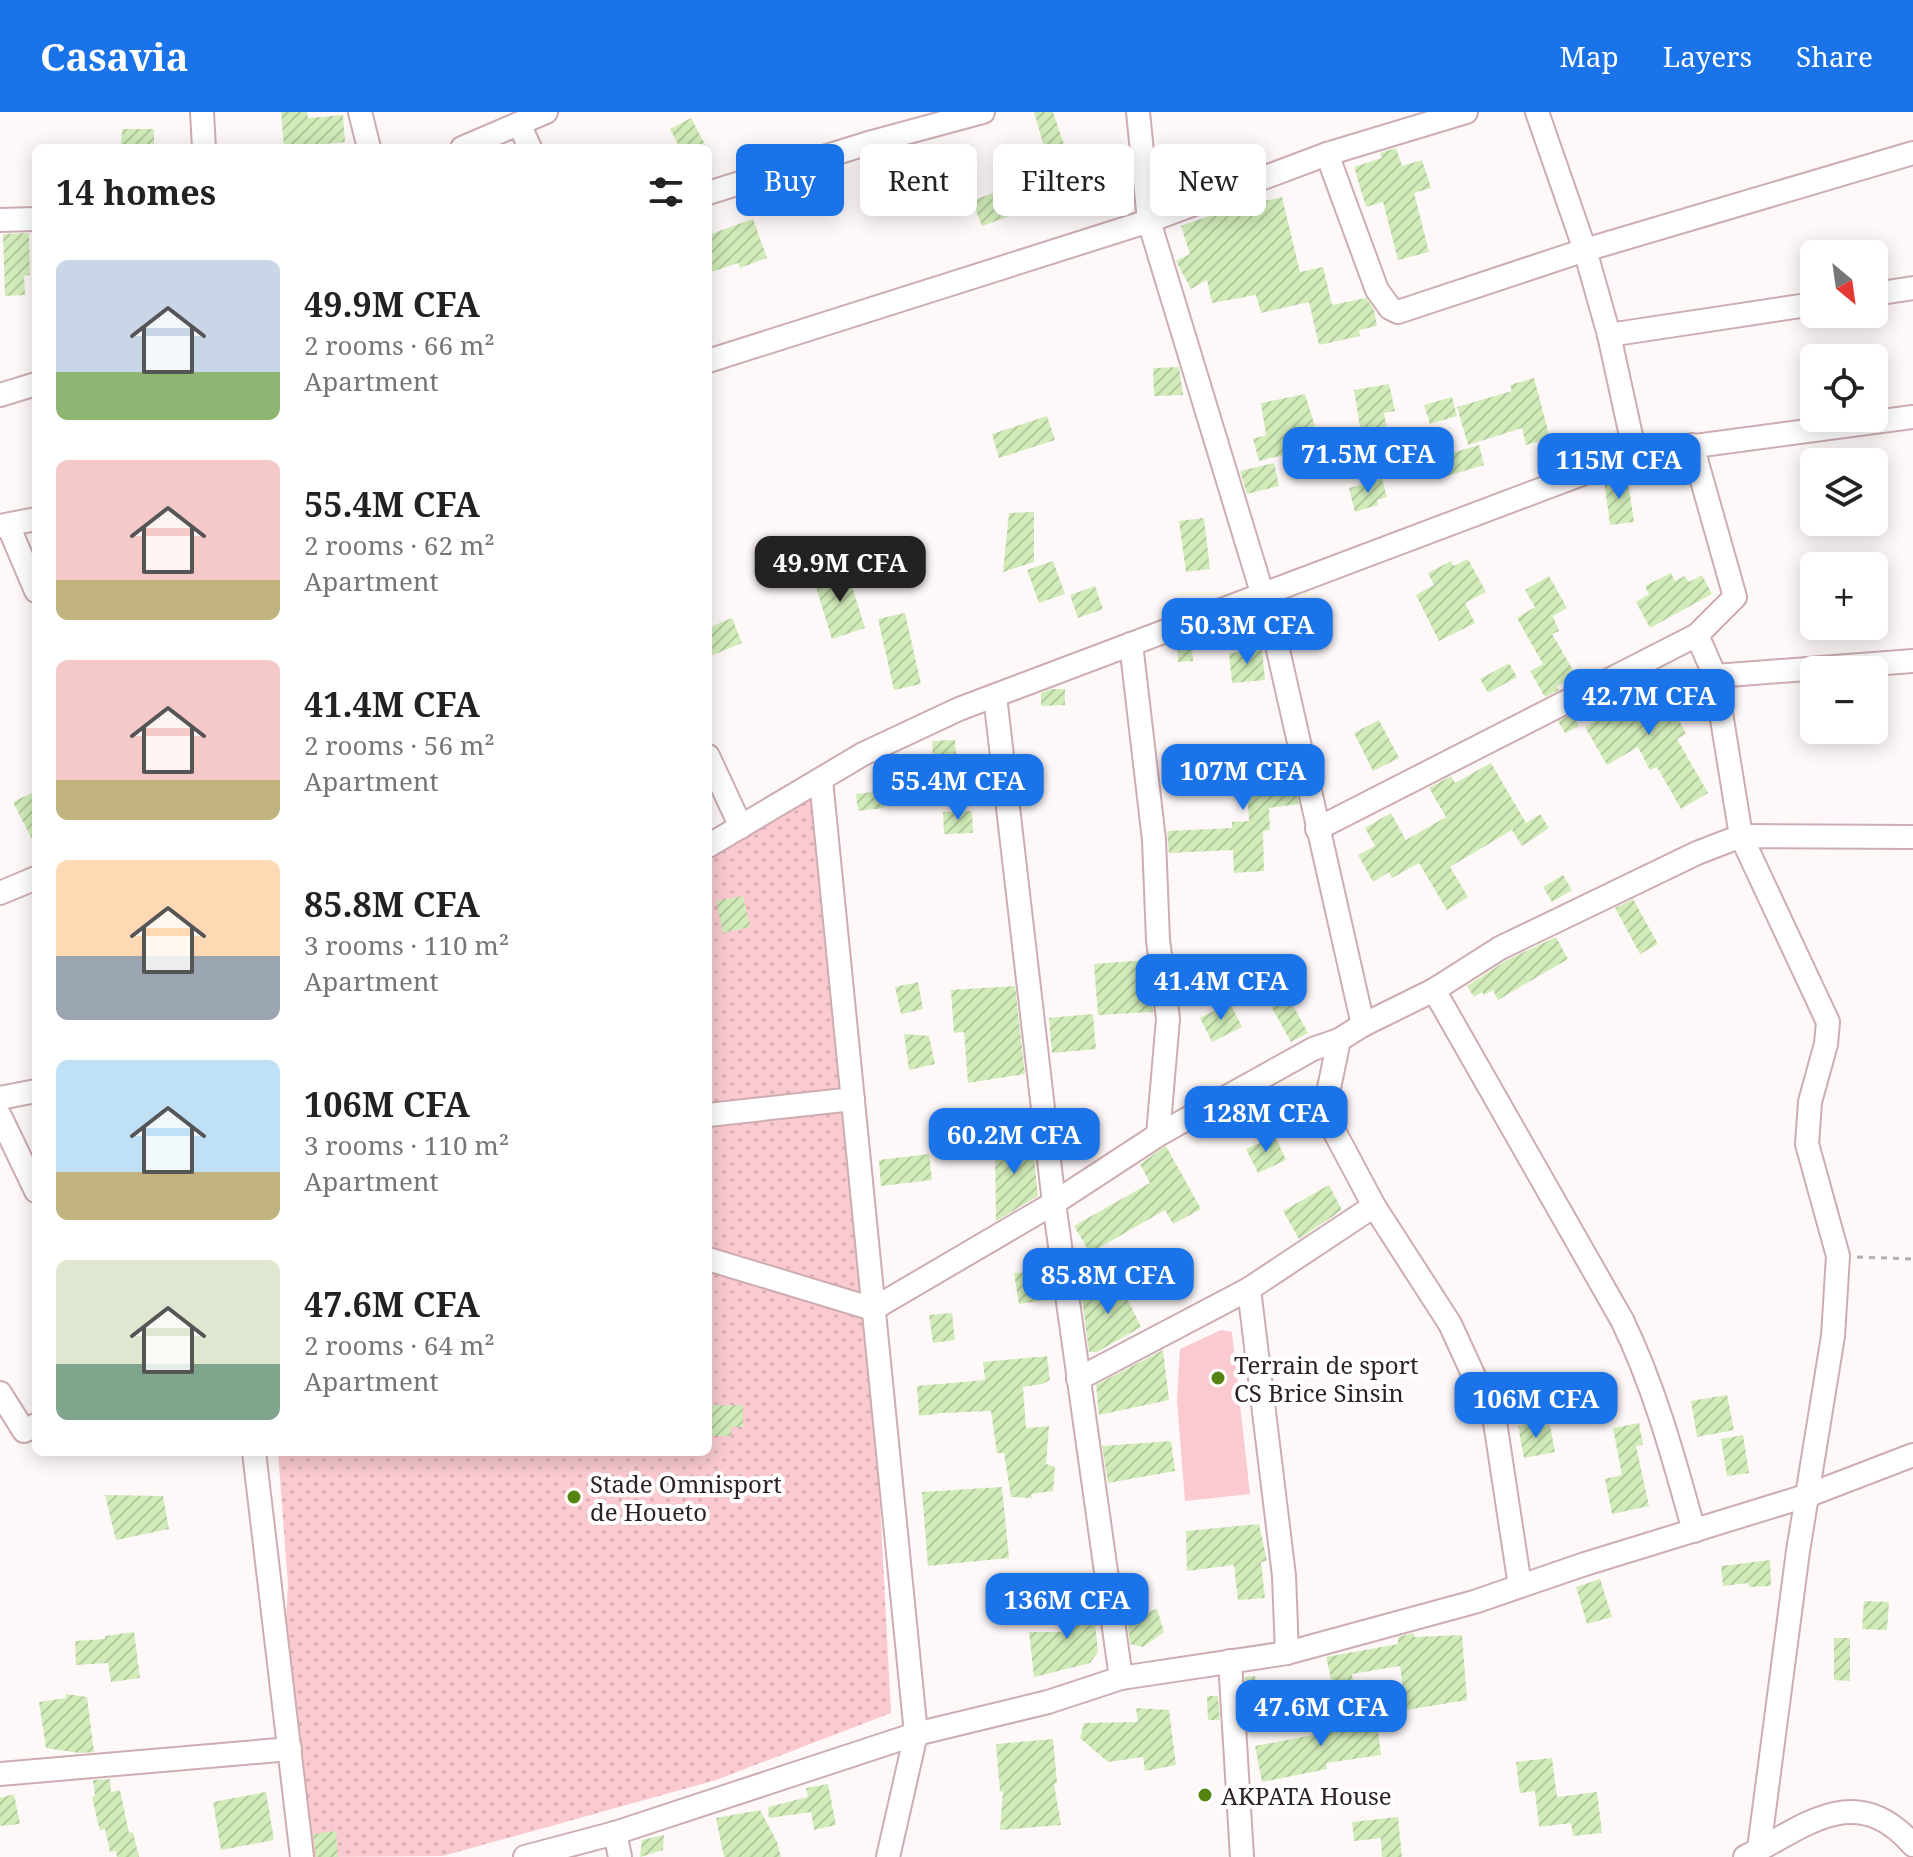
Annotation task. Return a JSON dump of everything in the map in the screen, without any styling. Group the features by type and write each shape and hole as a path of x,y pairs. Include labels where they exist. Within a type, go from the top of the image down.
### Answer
{"street":[{"path":"202,112 204,144"},
{"path":"360,112 368,144"},
{"path":"472,144 546,112"},
{"path":"712,192 872,142 983,112"},
{"path":"1138,112 1149,221 1274,632 1363,1025"},
{"path":"712,360 1149,221 1327,154 1466,112"},
{"path":"1537,112 1585,250 1609,335 1635,454"},
{"path":"519,124 528,144"},
{"path":"1327,154 1377,290 1390,308 1398,312 1585,250 1913,153"},
{"path":"0,220 32,219"},
{"path":"1888,292 1913,288"},
{"path":"1609,335 1800,306"},
{"path":"0,395 32,385"},
{"path":"712,844 863,754 959,709 1635,454 1913,417"},
{"path":"1317,829 1697,635 1735,597 1692,445"},
{"path":"32,520 4,525 32,583"},
{"path":"1697,635 1715,676 1741,836 1828,1022 1826,1044 1806,1124 1807,1144 1838,1256 1833,1336 1752,1853"},
{"path":"1131,644 1154,840 1158,940 1168,1019 1158,1135"},
{"path":"1715,676 1913,661"},
{"path":"995,696 1054,1203 1121,1678"},
{"path":"712,765 741,827"},
{"path":"821,780 916,1734 888,1857"},
{"path":"712,1260 873,1309 1054,1203 1158,1135 1313,1049 1339,1040 1434,990 1500,948 1697,853 1741,836 1913,837"},
{"path":"0,893 32,880"},
{"path":"1434,990 1622,1320 1641,1359 1659,1407 1694,1531"},
{"path":"1339,1040 1324,1112 1374,1206 1450,1324 1495,1422 1520,1586"},
{"path":"0,1098 32,1092"},
{"path":"712,1115 853,1099"},
{"path":"0,1116 32,1183"},
{"path":"1078,1379 1249,1289 1374,1206"},
{"path":"1249,1289 1284,1576 1287,1653"},
{"path":"0,1393 24,1431 32,1427"},
{"path":"525,1857 615,1833 916,1734 1048,1702 1121,1678 1287,1653 1426,1616 1809,1495 1913,1455"},
{"path":"254,1456 302,1857"},
{"path":"1230,1661 1242,1857"},
{"path":"0,1774 290,1749"},
{"path":"1752,1853 1823,1815 1852,1810 1876,1818 1903,1834 1913,1845"},
{"path":"615,1833 620,1857"}],"path":[{"path":"1838,1256 1913,1259"}],"shaded area":[{"path":"812,789 870,1314 891,1713 716,1780 443,1856 315,1857 294,1752 281,1709 288,1585 278,1456 712,1456 712,840"},
{"path":"1221,1330 1232,1332 1250,1494 1185,1501 1177,1400 1180,1349"}],"building":[{"path":"281,112 307,112 308,118 343,115 345,142 284,144"},
{"path":"1034,112 1053,112 1064,144 1043,144"},
{"path":"691,118 705,144 678,144 670,129"},
{"path":"122,129 154,129 154,144 121,144"},
{"path":"1396,148 1402,166 1422,160 1431,188 1414,193 1429,252 1398,260 1383,202 1366,207 1354,167 1382,158 1380,153"},
{"path":"993,193 993,216 1010,216 982,226 977,214 977,199"},
{"path":"1282,197 1300,272 1323,267 1332,305 1366,298 1374,310 1377,326 1359,330 1360,336 1319,345 1309,302 1261,313 1256,295 1212,303 1207,280 1191,289 1176,261 1190,254 1181,226 1209,216 1266,216 1266,201"},
{"path":"753,219 767,258 740,268 738,263 712,272 712,234"},
{"path":"29,233 30,275 24,276 25,295 5,296 3,234"},
{"path":"1179,367 1183,395 1154,396 1153,368"},
{"path":"1534,378 1550,438 1526,445 1522,428 1468,445 1457,407 1512,391 1510,385"},
{"path":"1389,384 1395,411 1384,413 1389,441 1341,452 1336,432 1360,427 1354,390"},
{"path":"1305,394 1321,446 1259,461 1253,439 1266,435 1261,403"},
{"path":"1452,397 1457,416 1430,424 1424,405"},
{"path":"1047,416 1055,440 999,458 992,434"},
{"path":"1479,445 1484,465 1447,476 1442,456"},
{"path":"1274,463 1279,486 1247,494 1240,471"},
{"path":"1627,474 1634,522 1610,525 1604,481"},
{"path":"1382,479 1387,497 1377,500 1378,505 1355,512 1349,488"},
{"path":"1034,512 1034,562 1003,572 1009,513"},
{"path":"1204,518 1210,569 1186,572 1179,521"},
{"path":"1468,559 1486,592 1465,603 1475,623 1439,641 1416,595 1434,585 1428,573 1451,561 1454,566"},
{"path":"1053,561 1065,594 1039,603 1027,570"},
{"path":"847,570 865,628 832,639 814,581"},
{"path":"1671,573 1675,581 1685,576 1689,582 1702,575 1712,594 1650,628 1636,602 1649,594 1645,586"},
{"path":"1549,576 1567,608 1553,616 1559,631 1552,634 1576,675 1545,697 1530,671 1543,664 1517,618 1535,607 1525,590"},
{"path":"1095,586 1103,609 1078,618 1070,595"},
{"path":"905,613 921,684 894,690 878,619"},
{"path":"732,618 742,643 712,655 712,626"},
{"path":"1191,636 1193,661 1178,662 1177,642"},
{"path":"1262,650 1265,680 1232,683 1229,653"},
{"path":"1509,663 1517,677 1488,693 1480,679"},
{"path":"1649,675 1655,685 1660,683 1686,734 1677,739 1708,793 1681,809 1657,767 1650,770 1638,747 1607,765 1585,727 1619,707 1612,694"},
{"path":"1065,689 1065,705 1041,706 1041,693"},
{"path":"1573,714 1579,726 1565,733 1558,721"},
{"path":"1379,720 1399,758 1373,771 1354,733"},
{"path":"955,740 957,770 934,772 932,741"},
{"path":"1227,748 1260,750 1260,756 1282,756 1281,787 1295,786 1299,804 1269,808 1270,830 1263,831 1264,871 1234,873 1233,850 1169,853 1167,831 1232,828 1232,822 1249,821 1247,781 1225,780"},
{"path":"1491,763 1526,823 1540,814 1549,828 1522,846 1512,830 1450,867 1468,897 1447,910 1419,863 1392,878 1389,872 1373,882 1358,855 1375,846 1365,828 1391,813 1406,840 1446,817 1429,788 1451,776 1455,783"},
{"path":"882,791 884,808 858,811 856,794"},
{"path":"32,793 32,839 13,802"},
{"path":"972,811 973,833 944,834 943,812"},
{"path":"1563,875 1572,890 1552,902 1543,887"},
{"path":"743,896 750,927 723,933 716,901"},
{"path":"1633,899 1658,944 1640,954 1615,908"},
{"path":"1556,937 1568,959 1498,1000 1493,990 1474,997 1467,986 1507,960"},
{"path":"1146,960 1153,1012 1098,1015 1094,964"},
{"path":"918,982 923,1009 901,1014 895,987"},
{"path":"1015,986 1025,1074 968,1083 964,1032 954,1033 951,990"},
{"path":"1284,989 1308,1033 1291,1042 1267,999"},
{"path":"1230,1003 1242,1027 1212,1042 1200,1018"},
{"path":"1093,1014 1096,1049 1052,1053 1049,1018"},
{"path":"904,1034 929,1036 935,1064 909,1070"},
{"path":"1002,1116 1005,1141 952,1147 950,1122"},
{"path":"1275,1136 1286,1160 1258,1173 1246,1149"},
{"path":"1032,1139 1038,1196 996,1221 995,1145"},
{"path":"1166,1146 1201,1209 1173,1224 1165,1210 1090,1253 1074,1226 1150,1183 1140,1164"},
{"path":"929,1154 932,1180 881,1186 879,1160"},
{"path":"1329,1185 1342,1210 1299,1239 1283,1211"},
{"path":"1041,1272 1045,1300 1019,1304 1014,1273"},
{"path":"1117,1278 1141,1327 1097,1352 1089,1352 1082,1299"},
{"path":"952,1313 955,1340 933,1343 929,1315"},
{"path":"1163,1350 1169,1400 1099,1415 1096,1385"},
{"path":"1047,1356 1050,1380 1023,1387 1026,1428 1049,1426 1046,1464 1055,1467 1053,1491 1031,1494 1032,1498 1011,1497 1004,1453 997,1453 991,1411 919,1416 917,1386 985,1380 983,1362"},
{"path":"1727,1395 1734,1430 1697,1437 1691,1401"},
{"path":"712,1405 743,1405 743,1427 731,1427 731,1436 712,1436"},
{"path":"1541,1421 1543,1427 1550,1425 1555,1452 1524,1458 1518,1426"},
{"path":"1639,1423 1643,1445 1636,1446 1649,1506 1612,1514 1605,1479 1622,1475 1613,1428"},
{"path":"1743,1435 1749,1473 1727,1476 1721,1439"},
{"path":"1171,1441 1175,1471 1108,1483 1102,1446"},
{"path":"1002,1487 1009,1558 928,1566 922,1492"},
{"path":"105,1495 163,1496 169,1529 116,1540"},
{"path":"1259,1524 1267,1561 1261,1562 1265,1598 1238,1600 1234,1565 1187,1571 1186,1531"},
{"path":"1770,1560 1771,1586 1749,1587 1748,1583 1723,1586 1721,1566"},
{"path":"1600,1579 1612,1617 1587,1624 1576,1587"},
{"path":"1092,1597 1098,1652 1090,1663 1034,1677 1029,1632 1071,1632 1065,1601"},
{"path":"1864,1601 1889,1602 1887,1630 1862,1629"},
{"path":"1157,1609 1164,1632 1143,1647 1130,1644 1127,1620"},
{"path":"134,1632 140,1678 111,1682 108,1663 76,1665 75,1641 105,1639 105,1636"},
{"path":"1414,1633 1414,1637 1462,1635 1467,1700 1406,1710 1400,1666 1352,1674 1354,1688 1334,1691 1326,1657 1398,1644 1398,1637"},
{"path":"1834,1638 1850,1638 1850,1681 1834,1680"},
{"path":"1255,1676 1257,1692 1246,1693 1245,1677"},
{"path":"66,1694 87,1697 94,1752 46,1748 39,1702 66,1698"},
{"path":"1207,1696 1218,1696 1220,1720 1208,1720"},
{"path":"1136,1708 1169,1710 1176,1765 1145,1771 1143,1757 1108,1762 1080,1738 1084,1723 1138,1722"},
{"path":"1375,1709 1381,1755 1326,1763 1327,1769 1262,1782 1255,1746 1345,1729 1343,1713"},
{"path":"1053,1739 1057,1783 1054,1784 1061,1825 1000,1830 1003,1791 1000,1792 996,1744"},
{"path":"1552,1758 1557,1797 1597,1792 1602,1833 1573,1836 1571,1823 1539,1827 1535,1791 1520,1793 1516,1762"},
{"path":"110,1779 111,1792 120,1790 129,1833 133,1832 139,1857 117,1857 116,1851 110,1852 105,1829 100,1831 92,1797 95,1796 93,1780"},
{"path":"828,1784 836,1825 814,1830 811,1812 769,1818 768,1807 808,1797 806,1788"},
{"path":"266,1792 274,1840 221,1850 213,1802"},
{"path":"14,1794 20,1824 0,1826 0,1798"},
{"path":"760,1810 777,1842 781,1857 724,1857 716,1818"},
{"path":"1398,1817 1402,1857 1382,1857 1381,1838 1354,1841 1352,1822"},
{"path":"336,1831 338,1857 316,1857 313,1834"},
{"path":"664,1835 663,1850 640,1857 642,1840"}],"place":[{"name":"Terrain de sport CS Brice Sinsin","path":"1218,1378"},
{"name":"Stade Omnisport de Houeto","path":"574,1497"},
{"name":"AKPATA House","path":"1205,1795"}]}
